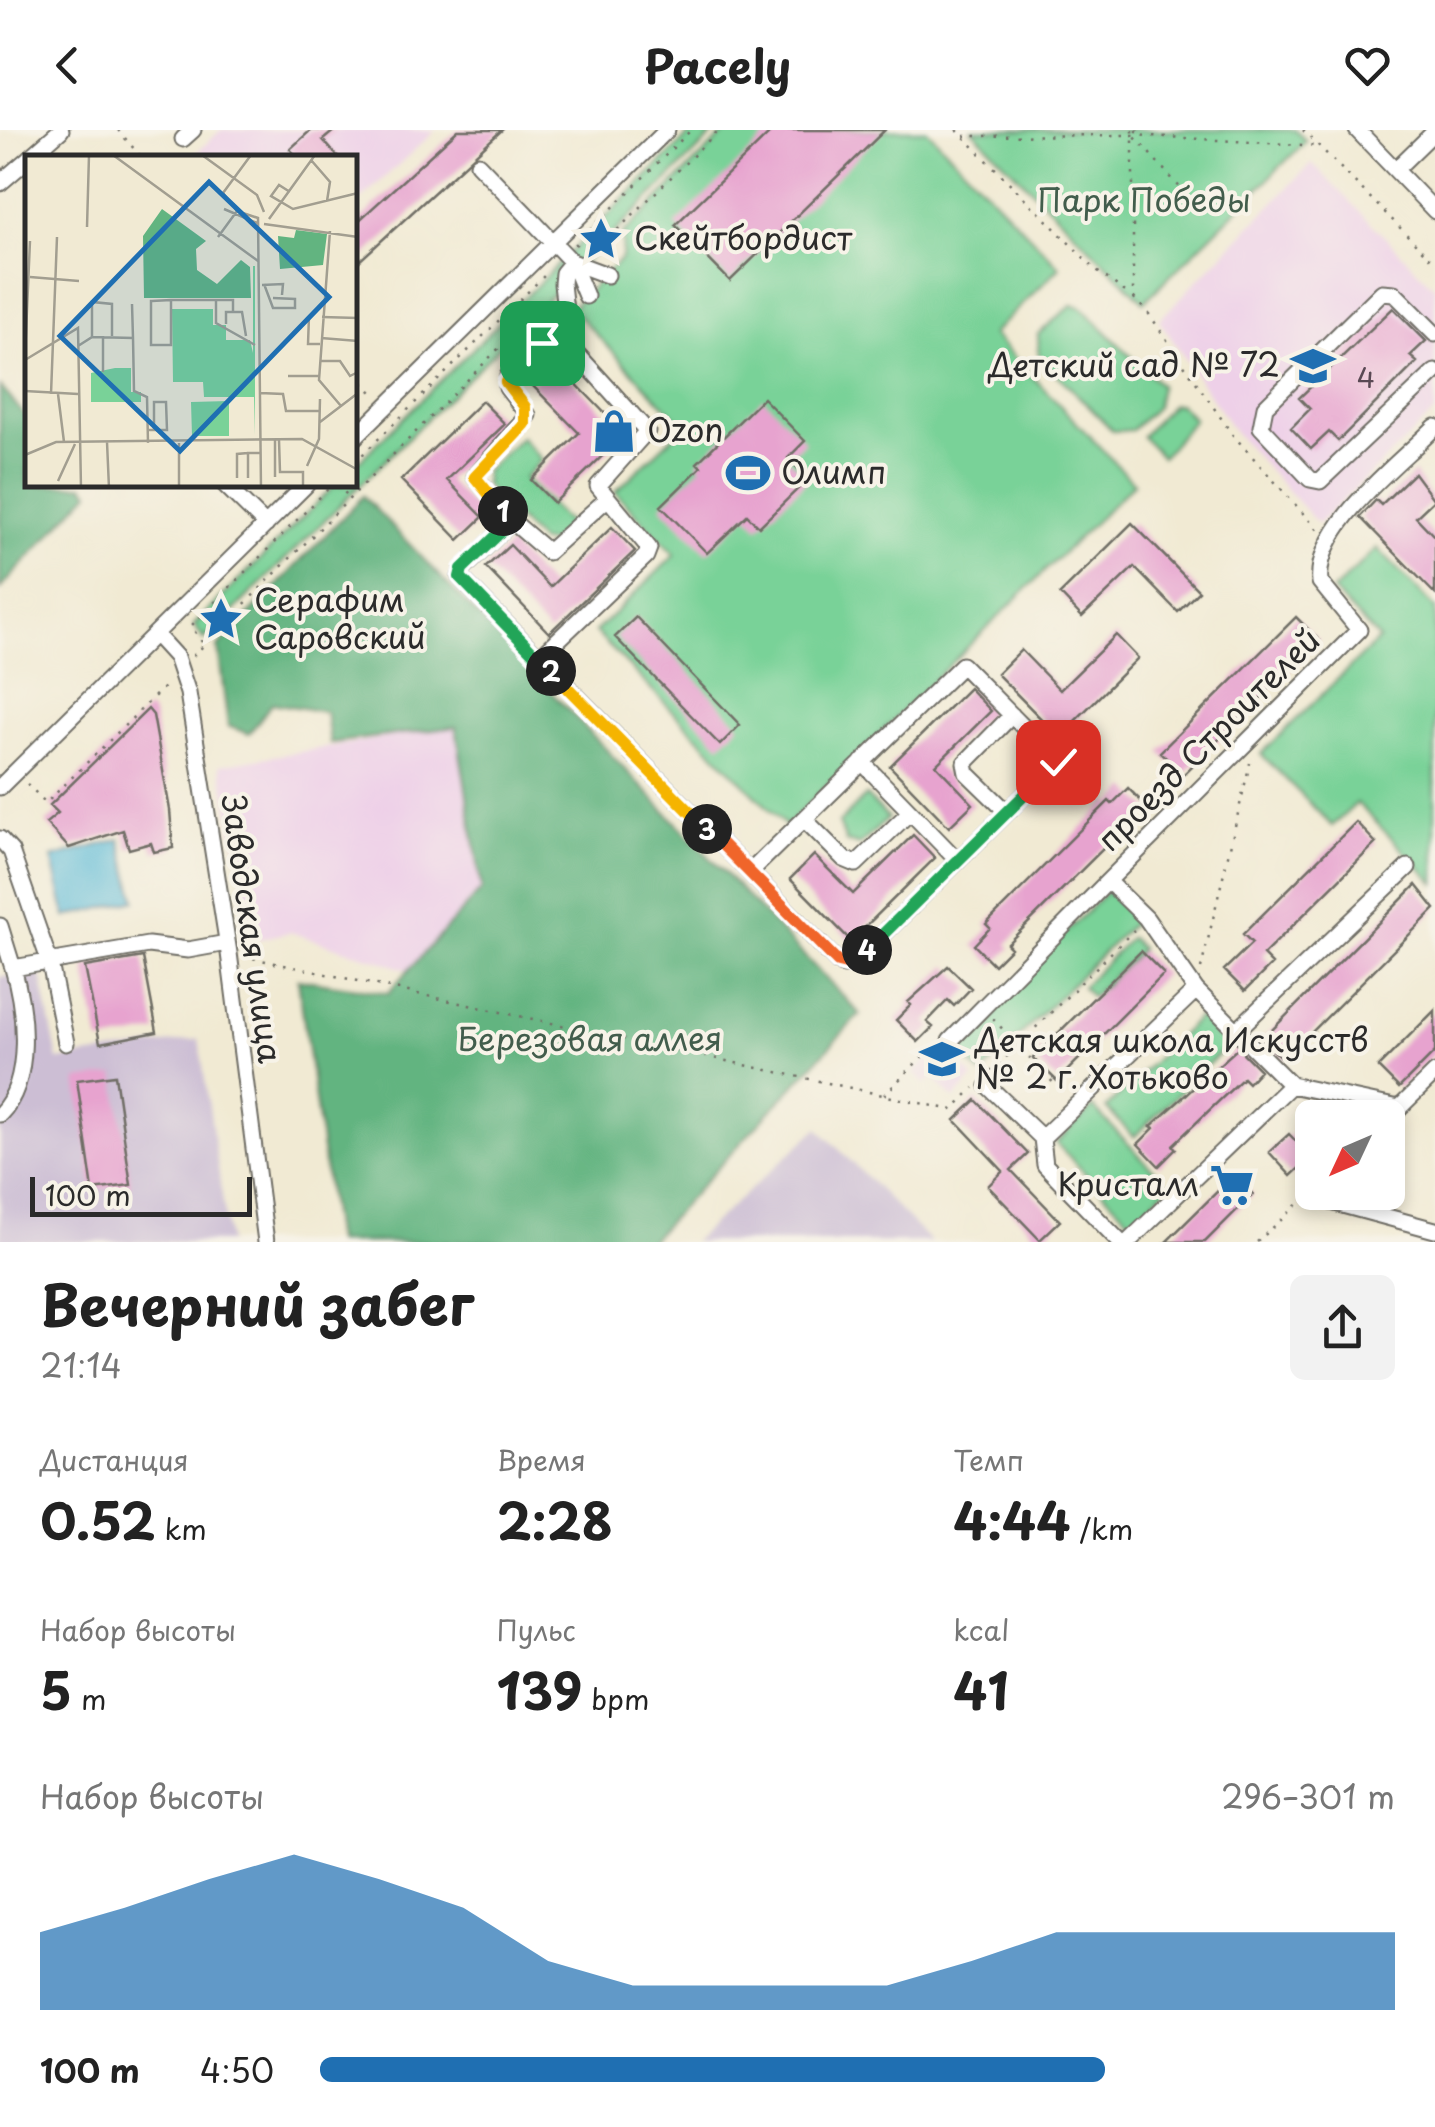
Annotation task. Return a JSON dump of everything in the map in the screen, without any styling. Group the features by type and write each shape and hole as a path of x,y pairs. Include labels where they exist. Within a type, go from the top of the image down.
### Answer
{"street":[{"path":"32,155 62,130"},
{"path":"358,434 667,130"},
{"path":"1357,130 1435,211"},
{"path":"1396,169 1435,132"},
{"path":"0,183 25,161"},
{"path":"478,164 572,261 586,296"},
{"path":"572,261 608,274"},
{"path":"570,345 562,284 563,273 572,261"},
{"path":"1435,334 1394,293 1382,292 1264,407 1261,427 1310,479 1320,481 1435,372"},
{"path":"539,658 646,556 646,540 598,486 646,430 570,345 553,340 542,343 506,382 528,416 475,477 512,521 548,552 607,499"},
{"path":"1327,540 1435,428"},
{"path":"1,786 303,488"},
{"path":"242,492 266,525"},
{"path":"512,521 462,569 460,577 838,962 850,965 1058,762 962,664 750,872"},
{"name":"проезд Строителей","path":"1291,1085 1196,990 1146,918 1108,880 1358,630 1320,582 1318,565 1327,540"},
{"name":"Заводская улица","path":"155,634 182,668 228,948 266,1242"},
{"path":"1007,812 967,772 965,763 1012,715"},
{"path":"862,762 958,860"},
{"path":"804,819 844,859 856,864 910,812"},
{"path":"0,839 12,852 50,963 66,1043"},
{"path":"1236,1030 1408,867"},
{"path":"950,1041 1108,880"},
{"path":"0,926 13,968 23,1060 21,1085 0,1114"},
{"path":"13,968 148,945 188,950 228,948"},
{"path":"1042,1138 1196,990"},
{"path":"1405,1102 1435,1073"},
{"path":"1128,1242 1291,1085 1346,1100"},
{"path":"988,1086 1042,1138 1045,1165 1120,1242"},
{"path":"1361,1210 1435,1230"}],"path":[{"path":"118,130 139,155"},
{"path":"572,261 691,130"},
{"path":"358,459 718,130"},
{"path":"958,130 1098,272 1149,314 1232,434 1327,540"},
{"path":"1302,130 1435,262"},
{"path":"964,136 1135,132 1319,146"},
{"path":"1135,132 1184,193"},
{"path":"1133,297 1135,132"},
{"path":"16,772 46,803 562,284"},
{"path":"358,377 377,397"},
{"path":"203,644 191,626 332,488"},
{"path":"339,488 350,497"},
{"path":"1196,990 1258,730"},
{"path":"228,948 952,1110 1146,918"},
{"path":"982,1007 1075,1106"},
{"path":"884,1095 936,1042 950,1041"},
{"path":"1257,1242 1295,1209"}],"shaded area":[{"path":"221,130 436,130 358,202 358,155 194,155"},
{"name":"Детский сад № 72","path":"1312,163 1435,288 1435,412 1318,524 1235,433 1159,320"},
{"path":"456,726 482,889 408,970 290,932 254,940 220,765"},
{"path":"40,970 58,1060 199,1039 229,1242 0,1242 0,977"},
{"name":"Детская школа Искусств № 2 г. Хотьково","path":"942,1045 974,1078 954,1099 933,1078 925,1084 914,1073"},
{"path":"818,1128 931,1242 692,1242"}],"green space":[{"path":"694,130 718,130 358,487 358,462"},
{"path":"728,130 927,130 1060,267 992,334 1134,483 786,826 595,632 675,555 615,492 684,426 571,308 622,258 623,234"},
{"name":"Парк Победы","path":"972,130 1295,130 1306,141 1144,302"},
{"path":"1072,305 1081,307 1160,385 1156,407 1132,430 1113,431 1039,356 1038,334"},
{"path":"0,386 25,416 25,488 87,488 90,492 0,589"},
{"path":"1172,404 1179,404 1194,419 1162,457 1142,436"},
{"path":"521,437 542,460 524,478 570,525 552,543 540,542 485,485 484,472"},
{"path":"332,488 357,488 204,640 194,625"},
{"name":"Березовая аллея","path":"363,496 860,1014 649,1242 335,1242 298,979 388,993 482,889 456,727 330,743 326,712 272,703 249,734 228,726 218,647"},
{"path":"1377,548 1435,608 1435,883 1357,803 1332,826 1261,754 1379,639 1333,591"},
{"path":"866,796 888,818 860,845 846,842 839,823"},
{"path":"1107,891 1136,920 981,1074 953,1046"},
{"path":"1130,938 1141,949 1092,997 1082,987"},
{"path":"1199,1017 1227,1046 1134,1137 1106,1108"},
{"path":"1093,1107 1169,1186 1132,1222 1056,1143"}],"water":[{"path":"120,839 136,900 66,917 52,858"}],"building":[{"path":"311,130 335,130 323,140 336,155 295,155 290,149"},
{"path":"458,130 502,130 358,262 358,221"},
{"path":"773,130 885,130 730,281 675,225"},
{"path":"1393,308 1426,341 1410,356 1417,362 1338,441 1329,432 1311,449 1291,428 1310,409 1299,398"},
{"path":"554,361 625,434 554,503 531,480 579,433 531,384"},
{"name":"Олимп","path":"763,398 805,441 788,458 808,479 759,527 747,515 707,553 661,506 701,467 697,463"},
{"path":"482,401 505,424 447,480 483,517 459,540 401,480"},
{"path":"1414,473 1434,500 1416,517 1435,537 1435,594 1360,517 1376,500 1381,505"},
{"path":"1132,523 1199,591 1178,612 1134,567 1082,617 1060,594"},
{"path":"612,527 635,551 549,633 486,567 510,545 550,587"},
{"path":"636,617 740,725 720,745 615,637"},
{"path":"1296,617 1319,640 1183,775 1160,752"},
{"path":"1116,635 1138,658 1059,737 997,674 1021,650 1060,690"},
{"path":"969,688 991,711 936,765 973,804 949,827 890,766"},
{"path":"148,709 153,715 173,848 154,852 151,843 129,849 123,830 69,848 46,823 58,813 50,805"},
{"path":"1128,788 1151,811 1134,828 1129,823 1007,944 1011,948 994,965 974,945 990,928 986,924 1109,801 1112,804"},
{"path":"1356,822 1376,843 1263,955 1272,964 1245,991 1224,970 1252,943 1243,934"},
{"path":"913,835 935,858 851,941 790,879 814,855 853,894"},
{"path":"1416,885 1435,909 1284,1060 1262,1040"},
{"path":"1141,951 1164,974 1057,1081 1033,1058"},
{"path":"143,957 157,1032 100,1043 85,967"},
{"path":"948,966 971,988 954,1006 948,1000 927,1022 933,1027 918,1042 896,1020 911,1005 908,1002"},
{"path":"1435,1010 1435,1052 1399,1088 1378,1067"},
{"path":"1238,1048 1260,1070 1248,1083 1243,1078 1173,1145 1176,1149 1159,1166 1138,1144 1154,1128 1151,1126"},
{"path":"115,1075 131,1185 93,1190 77,1080"},
{"path":"976,1100 1028,1154 1011,1170 1060,1221 1040,1240 988,1186 1003,1171 955,1120"},
{"path":"1289,1134 1295,1140 1295,1172 1291,1176 1269,1152"},
{"path":"1234,1175 1253,1194 1205,1242 1166,1242"}],"place":[{"name":"Скейтбордист","path":"601,239"},
{"name":"Детский сад № 72","path":"1313,366"},
{"name":"Ozon","path":"614,431"},
{"name":"Олимп","path":"748,473"},
{"name":"Серафим Саровский","path":"221,619"},
{"name":"Детская школа Искусств № 2 г. Хотьково","path":"942,1059"},
{"name":"Кристалл","path":"1232,1185"}],"route":[{"path":"542,343 506,382 525,407 525,424 475,477 512,521 462,569 460,577 838,962 844,966 855,962 1058,762"}]}
